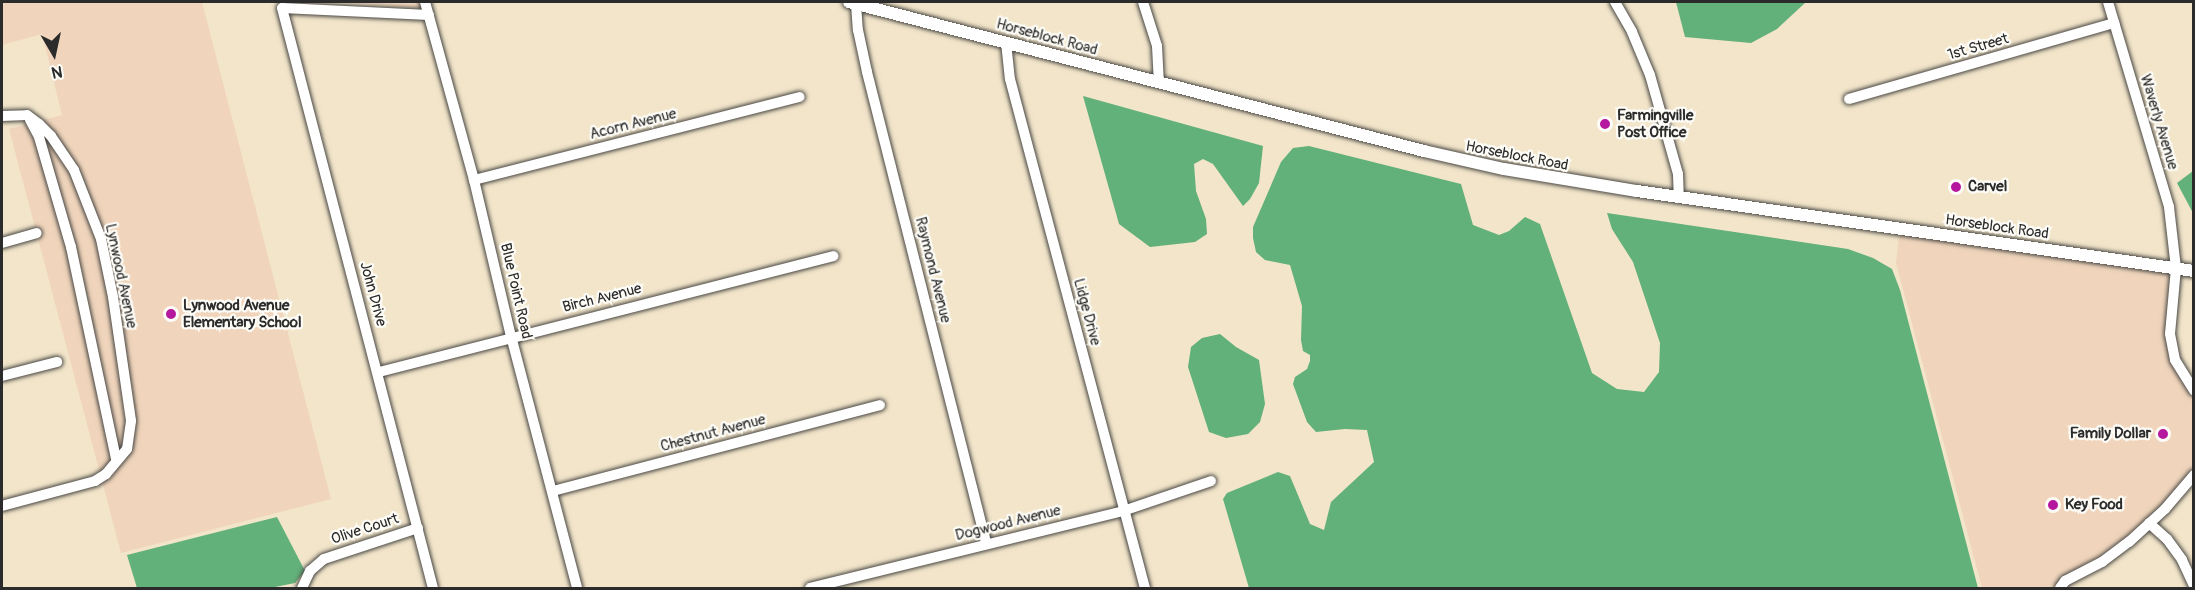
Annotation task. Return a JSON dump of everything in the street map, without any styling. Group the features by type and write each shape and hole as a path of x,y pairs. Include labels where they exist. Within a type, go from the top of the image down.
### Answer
{"main road":[{"name":"Horseblock Road","path":"853,2 1463,161 1554,178 1679,197 2193,271"}],"street":[{"name":"Blue Point Road","path":"425,2 474,180 511,336 577,588"},
{"name":"Raymond Avenue","path":"853,2 867,72 986,543"},
{"path":"1143,2 1156,46 1159,82"},
{"path":"1615,2 1632,33 1650,75 1678,174 1679,197"},
{"name":"Waverly Avenue","path":"2108,2 2169,207 2176,268 2170,334 2175,360 2193,391"},
{"name":"John Drive","path":"429,15 282,8 379,372 433,588"},
{"name":"1st Street","path":"1850,99 2114,23"},
{"name":"Lidge Drive","path":"1006,42 1010,79 1145,588"},
{"name":"Acorn Avenue","path":"474,180 800,97"},
{"path":"2,116 27,115 39,137 71,247 116,459"},
{"name":"Lynwood Avenue","path":"2,506 101,477 127,449 131,421 113,297 101,240 74,170 51,136 27,115"},
{"path":"2,243 37,233"},
{"name":"Birch Avenue","path":"379,372 511,336 832,256"},
{"path":"2,376 57,362"},
{"name":"Chestnut Avenue","path":"553,490 880,405"},
{"path":"2060,588 2065,581 2117,553 2149,523 2193,474"},
{"name":"Dogwood Avenue","path":"810,588 1123,511 1211,481"},
{"path":"2149,523 2166,539 2182,560 2193,586"},
{"name":"Olive Court","path":"302,588 310,571 324,559 418,528"}],"shaded area":[{"name":"Lynwood Avenue Elementary School","path":"2,2 202,2 331,499 121,553 9,129 62,115 42,34 2,45"},
{"path":"335,2 421,2 422,8"},
{"path":"1900,228 2176,268 2170,334 2175,360 2193,391 2193,475 2165,509 2060,588 1982,588 1896,263"}],"green space":[{"path":"1676,2 1806,2 1777,29 1751,43 1685,37"},
{"path":"1083,96 1263,146 1259,183 1243,206 1213,164 1203,159 1194,164 1196,191 1206,219 1207,234 1195,242 1150,247 1119,224"},
{"path":"1309,146 1461,184 1473,225 1499,235 1509,231 1525,217 1540,224 1592,373 1617,389 1644,392 1659,372 1660,343 1633,262 1612,229 1607,213 1848,249 1873,258 1892,269 1900,290 1978,588 1249,588 1223,499 1227,493 1278,472 1290,476 1310,524 1324,530 1331,502 1374,462 1367,430 1345,429 1316,432 1307,422 1293,384 1295,377 1307,369 1310,355 1303,351 1302,306 1290,265 1265,260 1256,252 1253,238 1253,227 1281,162 1293,148"},
{"path":"2193,171 2193,213 2177,183"},
{"path":"1220,334 1236,347 1259,360 1265,404 1260,422 1248,434 1226,438 1209,432 1188,367 1191,347 1202,338"},
{"path":"277,517 305,571 295,583 270,588 137,588 127,555"}],"place":[{"name":"Farmingville Post Office","path":"1605,124"},
{"name":"Carvel","path":"1956,187"},
{"name":"Lynwood Avenue Elementary School","path":"171,314"},
{"name":"Family Dollar","path":"2163,434"},
{"name":"Key Food","path":"2053,505"}]}
